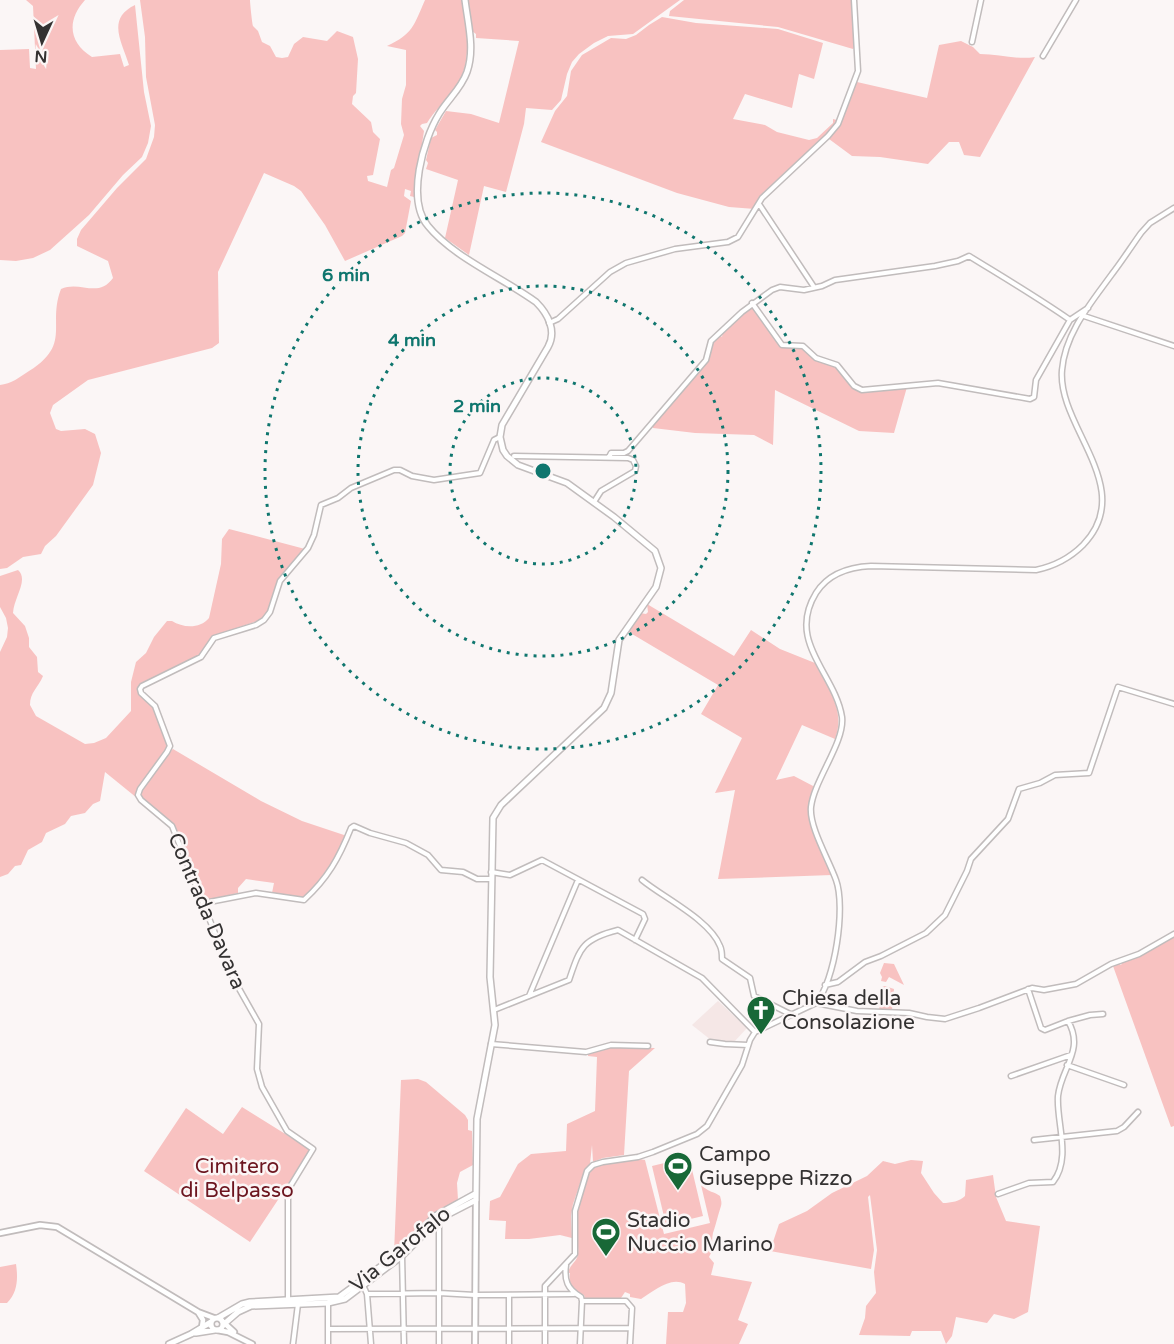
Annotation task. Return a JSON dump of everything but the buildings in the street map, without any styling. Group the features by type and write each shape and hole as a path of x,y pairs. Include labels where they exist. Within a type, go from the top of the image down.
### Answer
{"main road":[{"path":"465,0 471,44 469,65 462,84 434,123 424,148 418,190 420,212 426,225 448,245 536,302 549,323 552,333 551,342 502,425 500,437 507,456 518,465 560,479 594,502 655,551 660,562 660,579 621,636 611,693 604,708 495,813 492,822 490,977 495,1025 477,1119 476,1197"},
{"name":"Via Garofalo","path":"214,1324 251,1306 340,1301 402,1253 439,1219 476,1197"},
{"name":"Via Garofalo","path":"402,1253 435,1216 476,1197"},
{"name":"Via Garofalo","path":"214,1324 250,1302 339,1297 362,1283"},
{"path":"191,1334 214,1324"},
{"path":"169,1344 214,1324"}],"street":[{"path":"549,323 558,319 610,272 626,263 675,249 734,240 772,188 828,136 840,118 858,71 854,0"},
{"path":"972,42 981,0"},
{"path":"1043,56 1076,0"},
{"path":"759,204 814,287"},
{"path":"545,1344 545,1287 572,1258 576,1249 575,1211 587,1171 597,1163 638,1157 653,1152 697,1134 707,1126 745,1059 748,1045 755,1032 816,1003 836,955 840,892 814,825 811,806 839,736 842,722 838,704 808,640 806,626 809,607 823,584 835,575 851,568 871,566 1036,570 1065,560 1089,539 1100,517 1102,501 1096,466 1070,409 1062,380 1067,346 1078,323 1141,233 1150,223 1174,208"},
{"path":"609,457 611,453 628,451 702,364 709,353 711,340 765,293 780,287 804,290 850,277 958,261 969,256 1070,320"},
{"path":"752,303 782,345 803,346 816,358 837,365 854,386 862,390 938,382 1030,399 1034,397 1035,380 1070,320 1088,308"},
{"path":"1083,316 1174,346"},
{"name":"Contrada Davara","path":"288,1300 288,1190 313,1149 287,1131 262,1087 257,1069 259,1024 233,978 172,826 138,795 170,746 155,706 141,693 142,686 201,657 214,638 260,623 268,616 280,581 308,548 314,535 319,509 323,503 338,498 351,488 394,470 434,480 480,473 494,440 500,437"},
{"path":"489,454 503,450"},
{"path":"514,456 609,457 633,460 636,468 629,475 601,491 594,502"},
{"path":"825,985 838,982 865,962 926,933 945,915 971,860 1008,819 1019,789 1040,783 1055,774 1089,773 1118,687 1174,704"},
{"path":"204,903 240,894 256,893 304,900 328,876 354,826 406,843 428,855 441,870 463,872 477,879 491,879"},
{"path":"491,872 510,875 542,860 643,914 645,919 635,940"},
{"path":"529,997 578,880"},
{"path":"642,880 700,921 718,941 722,948 722,959 750,978 754,996 792,1015"},
{"path":"494,1010 569,980 579,952 588,942 618,930 702,978 755,1032"},
{"path":"816,1003 857,1011 909,1013 945,1018 971,1011 1028,989 1044,990 1076,984 1111,964 1139,954 1174,934"},
{"path":"1028,989 1043,1029 1090,1015 1103,1014"},
{"path":"998,1194 1029,1184 1053,1182 1059,1171 1062,1137 1058,1094 1075,1042 1068,1021"},
{"path":"710,1041 748,1045"},
{"path":"491,1044 586,1052 611,1045 648,1046"},
{"path":"1011,1076 1071,1054"},
{"path":"1067,1065 1124,1085"},
{"path":"1034,1140 1117,1131 1124,1128 1138,1112"},
{"path":"475,1344 476,1197"},
{"path":"439,1219 439,1344"},
{"path":"0,1233 40,1225 57,1227 214,1324 252,1344"},
{"path":"402,1253 404,1344"},
{"path":"566,1264 566,1281 574,1294"},
{"path":"362,1283 367,1294 371,1344"},
{"path":"367,1294 574,1294 581,1297 582,1301 580,1344"},
{"path":"509,1295 509,1344"},
{"path":"582,1301 626,1301 632,1308 630,1344"},
{"path":"328,1303 328,1344"},
{"path":"292,1344 298,1304"},
{"path":"198,1312 214,1324 230,1329 238,1336"},
{"path":"230,1317 230,1329"},
{"path":"328,1329 631,1328"}],"shaded area":[{"path":"718,1001 747,1028 733,1043 711,1040 692,1025"}],"green space":[{"path":"26,0 85,0 75,15 73,23 74,38 78,45 92,57 120,54 124,67 129,65 118,32 119,24 126,11 135,5 144,92 151,126 148,143 142,157 123,175 89,215 50,250 33,258 16,261 0,260 0,50 29,49 30,68 36,69 33,6"},
{"path":"140,0 250,0 253,26 258,31 262,42 270,46 276,57 288,57 294,44 303,37 327,41 337,31 353,37 358,59 356,93 352,104 371,122 373,132 380,139 373,175 367,176 368,181 387,187 404,135 401,124 402,99 406,85 406,50 387,46 408,33 425,0 462,0 467,35 464,69 453,91 427,123 420,126 424,131 414,197 410,196 411,191 405,189 404,196 411,201 405,233 402,236 345,261 325,225 301,191 264,173 218,272 219,343 212,348 88,380 53,405 50,413 56,429 61,431 85,429 95,434 101,453 93,485 41,554 23,557 7,568 0,569 0,385 22,376 50,352 56,333 57,302 61,289 75,286 101,287 113,278 108,261 77,246 77,239 81,230 117,188 146,159 154,137 155,125 146,77 145,37"},
{"path":"468,0 680,0 633,34 608,36 579,54 572,62 567,74 561,100 552,110 526,108 506,192 484,186 469,255 445,238 458,180 426,169 431,138 437,135 435,130 446,111 471,114 499,123 519,41 476,38 476,34 472,31"},
{"path":"684,0 852,0 856,44 853,49 778,27 669,16 670,11"},
{"path":"662,17 696,23 778,29 823,43 814,79 799,74 792,108 745,94 733,119 765,125 777,132 809,140 817,138 833,123 833,119 837,120 818,143 773,184 755,209 729,207 677,193 541,142 555,111 567,96 571,71 582,55 611,38 626,39 636,35"},
{"path":"961,41 973,47 980,54 1035,57 980,157 964,155 959,142 949,142 928,164 880,157 852,156 829,139 840,126 857,82 927,98 939,45"},
{"path":"752,307 782,346 803,348 816,360 837,367 853,387 863,391 907,387 894,433 859,431 775,390 773,445 754,435 695,433 653,428 653,425 706,364 712,344 720,335 722,337 723,330"},
{"path":"229,529 305,549 279,579 269,611 263,619 216,635 197,658 177,666 139,688 154,706 168,745 166,752 136,792 137,798 105,772 100,801 93,804 85,813 71,816 65,824 46,833 42,842 28,850 21,865 15,866 8,874 0,877 0,652 7,637 8,628 0,607 0,576 18,570 21,574 22,584 13,613 25,626 29,647 37,657 38,672 43,676 30,701 36,716 85,744 94,743 106,738 131,711 131,682 136,662 146,653 154,637 167,621 196,626 209,618 221,564 222,539"},
{"path":"647,604 734,656 751,630 780,649 815,663 837,709 838,728 835,739 802,725 776,780 794,776 815,787 810,801 809,819 832,875 718,879 735,790 715,793 742,738 701,714 718,685 627,631 640,613 648,612"},
{"path":"173,749 261,801 302,821 347,836 328,873 304,899 272,893 274,883 246,879 238,888 238,893 204,901 174,826 140,796 141,790"},
{"path":"1174,935 1174,1126 1171,1127 1113,966 1119,962 1120,965 1122,964"},
{"path":"884,963 894,964 904,985 889,977 886,982 881,981 880,973"},
{"path":"882,987 894,989 892,1010 879,1010"},
{"path":"655,1048 629,1071 624,1155 593,1162 592,1145 590,1164 584,1172 573,1204 572,1238 560,1235 505,1239 506,1221 489,1220 490,1201 500,1197 518,1164 531,1154 566,1151 567,1124 595,1111 597,1057 588,1056 588,1054 597,1049"},
{"path":"418,1079 426,1082 465,1115 468,1120 468,1130 472,1131 473,1165 460,1172 457,1183 458,1200 432,1217 394,1253 401,1080"},
{"name":"Cimitero di Belpasso","path":"242,1107 311,1150 250,1242 144,1171 186,1108 223,1134"},
{"name":"Campo Giuseppe Rizzo","path":"689,1157 703,1216 666,1225 652,1166"},
{"path":"645,1160 664,1234 710,1223 701,1185 720,1196 721,1205 709,1257 714,1263 711,1275 752,1282 738,1320 748,1324 739,1344 666,1344 668,1312 683,1312 686,1303 685,1284 668,1283 641,1299 630,1297 630,1294 625,1292 621,1298 585,1299 584,1295 572,1287 570,1273 568,1273 578,1254 576,1216 588,1175 602,1164"},
{"path":"911,1160 923,1161 921,1173 943,1203 965,1196 966,1180 993,1175 996,1197 1006,1221 1040,1226 1028,1312 1014,1319 994,1314 987,1323 956,1317 952,1336 946,1344 941,1331 912,1331 910,1336 859,1335 865,1318 866,1306 876,1293 874,1272 877,1250 870,1195 868,1197 874,1250 871,1269 770,1251 779,1224 807,1211 832,1193 867,1176 883,1161 895,1164"},
{"path":"16,1264 15,1290 7,1303 0,1303 0,1267"}],"place":[{"name":"Chiesa della Consolazione","path":"761,1036"},
{"name":"Campo Giuseppe Rizzo","path":"678,1192"},
{"name":"Stadio Nuccio Marino","path":"606,1258"}]}
